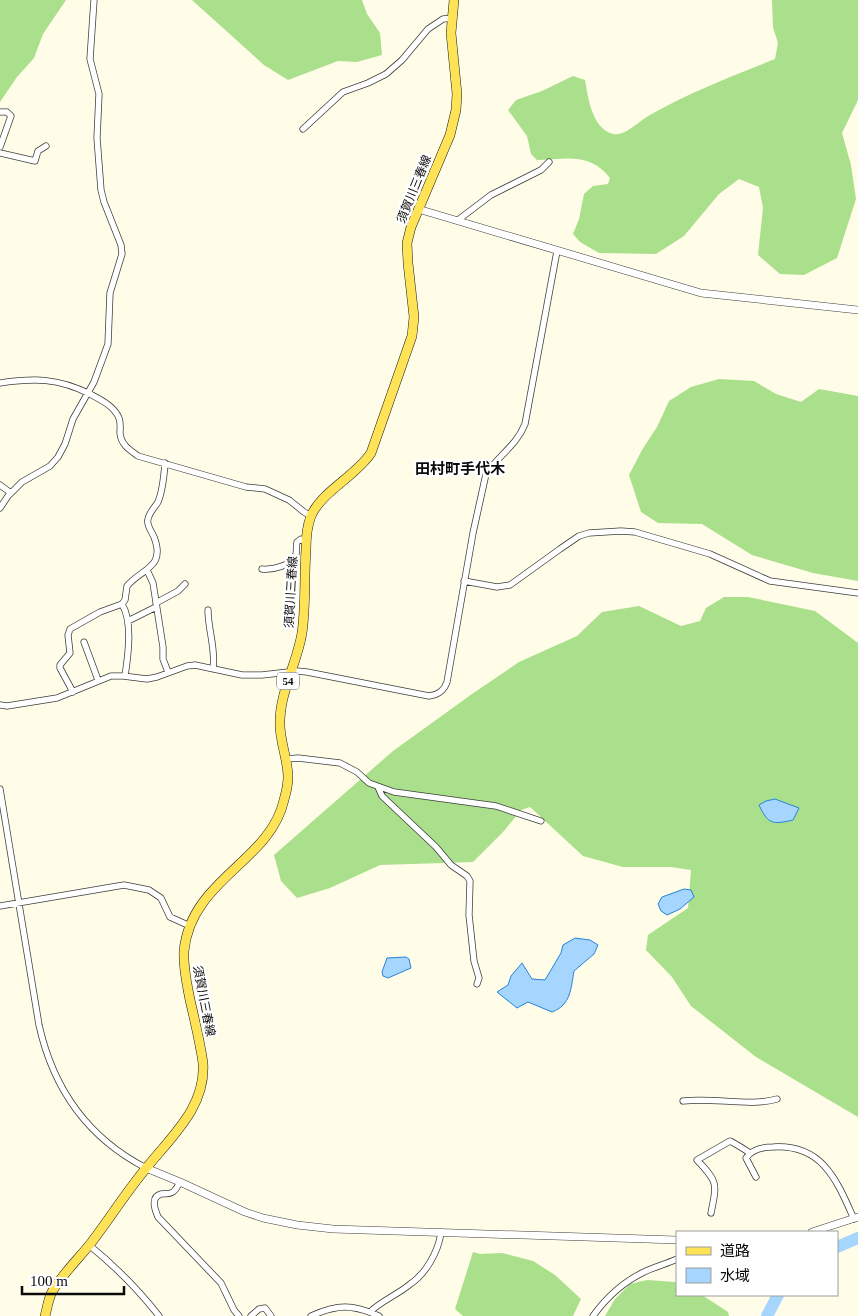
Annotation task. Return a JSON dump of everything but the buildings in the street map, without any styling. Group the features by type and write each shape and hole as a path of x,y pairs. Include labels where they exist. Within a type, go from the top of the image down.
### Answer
{"main road":[{"name":"須賀川三春線","path":"45,1316 52,1293 146,1168 191,1112 203,1084 203,1063 184,969 184,952 190,926 205,899 271,832 281,812 288,777 280,726 281,708 302,634 306,543 311,516 320,503 359,468 368,457 414,326 414,304 407,243 408,235 418,209 450,135 456,110 457,94 451,33 454,0"}],"street":[{"path":"0,508 11,493 27,478 50,466 58,457 65,444 73,419 89,394 108,344 110,292 122,254 121,245 104,202 102,190 97,138 99,94 90,59 94,0"},
{"path":"303,129 338,96 386,74 402,60 428,29 443,19 452,18"},
{"path":"0,112 8,113 11,116 0,147"},
{"path":"0,153 35,161 38,151 46,146"},
{"path":"458,220 497,192 541,170 549,162"},
{"path":"418,209 701,293 858,310"},
{"path":"0,705 7,706 57,698 111,676 148,679 180,667 195,665 242,675 307,672 429,696 437,694 445,687 473,533 486,474 516,441 525,424 557,251"},
{"path":"0,383 22,380 56,381 78,387 101,399 116,414 120,425 121,439 125,446 138,456 200,475 246,487 264,489 289,500 311,516"},
{"path":"73,692 60,668 60,665 70,653 68,635 70,629 100,612 122,604 125,600 127,586 154,563 157,552 156,543 148,518 159,500 165,463"},
{"path":"0,485 11,493"},
{"path":"464,581 497,587 510,585 579,536 589,533 621,531 636,532 710,554 770,580 858,592"},
{"path":"262,569 282,566 293,560 296,554 297,542 301,540 306,543"},
{"path":"148,570 153,583 164,663 168,672"},
{"path":"128,621 178,591 185,584"},
{"path":"122,604 128,621 128,651 125,676"},
{"path":"208,610 209,634 213,651 213,669"},
{"path":"84,642 98,680"},
{"path":"286,759 298,758 340,764 357,772 369,783 394,792 496,806 541,821"},
{"path":"378,787 382,796 436,846 451,865 467,876 470,881 469,915 474,961 479,978 477,984"},
{"path":"0,789 39,1025 51,1066 75,1108 95,1132 129,1159 245,1212 297,1226 441,1233 676,1240"},
{"path":"0,906 124,885 149,890 161,898 170,917 190,926"},
{"path":"683,1101 713,1099 760,1102 778,1099"},
{"path":"711,1212 715,1184 713,1178 698,1160 730,1141 750,1153"},
{"path":"756,1177 746,1158 750,1153 764,1147 783,1146 808,1152 822,1162 837,1182 856,1218 815,1231"},
{"path":"180,1182 173,1192 161,1194 155,1199 154,1204 158,1217 221,1283 234,1310 239,1316"},
{"path":"370,1312 411,1284 418,1277 439,1246 441,1233"},
{"path":"89,1245 132,1284 159,1316"},
{"path":"593,1316 606,1300 630,1280 676,1259"},
{"path":"311,1316 326,1309 342,1306 370,1312 379,1316"},
{"path":"251,1316 259,1309 265,1308 272,1316"}],"green space":[{"path":"0,0 66,0 43,34 34,58 17,77 0,102"},
{"path":"192,0 362,0 367,14 380,33 382,55 357,62 338,61 288,80 264,65"},
{"path":"772,0 858,0 858,100 842,133 851,165 856,199 837,258 804,275 780,274 758,255 763,208 759,187 739,179 719,194 684,236 656,254 599,253 580,242 573,234 579,219 584,194 593,186 608,184 610,178 594,164 586,161 568,158 537,160 531,154 527,136 508,110 516,100 542,91 573,76 585,80 592,112 601,126 614,134 623,133 650,115 680,99 775,59 778,43 773,27"},
{"path":"719,379 754,381 776,394 801,402 819,389 858,396 858,581 813,573 752,555 702,524 658,523 641,512 629,475 657,427 669,401 691,387"},
{"path":"724,597 748,597 815,611 858,643 858,1117 756,1057 691,1006 672,977 646,950 648,935 688,908 691,870 671,867 623,867 583,856 530,807 521,810 503,832 473,862 380,865 330,888 297,898 281,881 274,855 393,751 519,662 577,636 602,612 639,606 681,626 700,621 706,608"},
{"path":"473,1252 480,1254 502,1253 533,1261 555,1275 581,1299 573,1316 463,1316 455,1309"},
{"path":"647,1280 675,1282 676,1296 704,1296 728,1312 729,1316 605,1316 615,1299 630,1284"}],"water":[{"path":"775,799 799,808 793,820 771,822 765,816 759,805"},
{"path":"684,889 691,890 694,897 680,909 667,915 661,911 658,904 662,897"},
{"path":"575,938 590,940 598,945 594,954 574,971 567,1000 558,1009 552,1012 528,1002 517,1008 497,992 508,985 511,976 522,963 532,979 545,980 561,953 563,945"},
{"path":"406,957 409,959 411,968 388,978 383,976 382,972 387,958"}],"waterway":[{"path":"838,1247 858,1238"},
{"path":"767,1316 777,1296"}],"district":[{"name":"田村町手代木","path":"460,469"}]}
